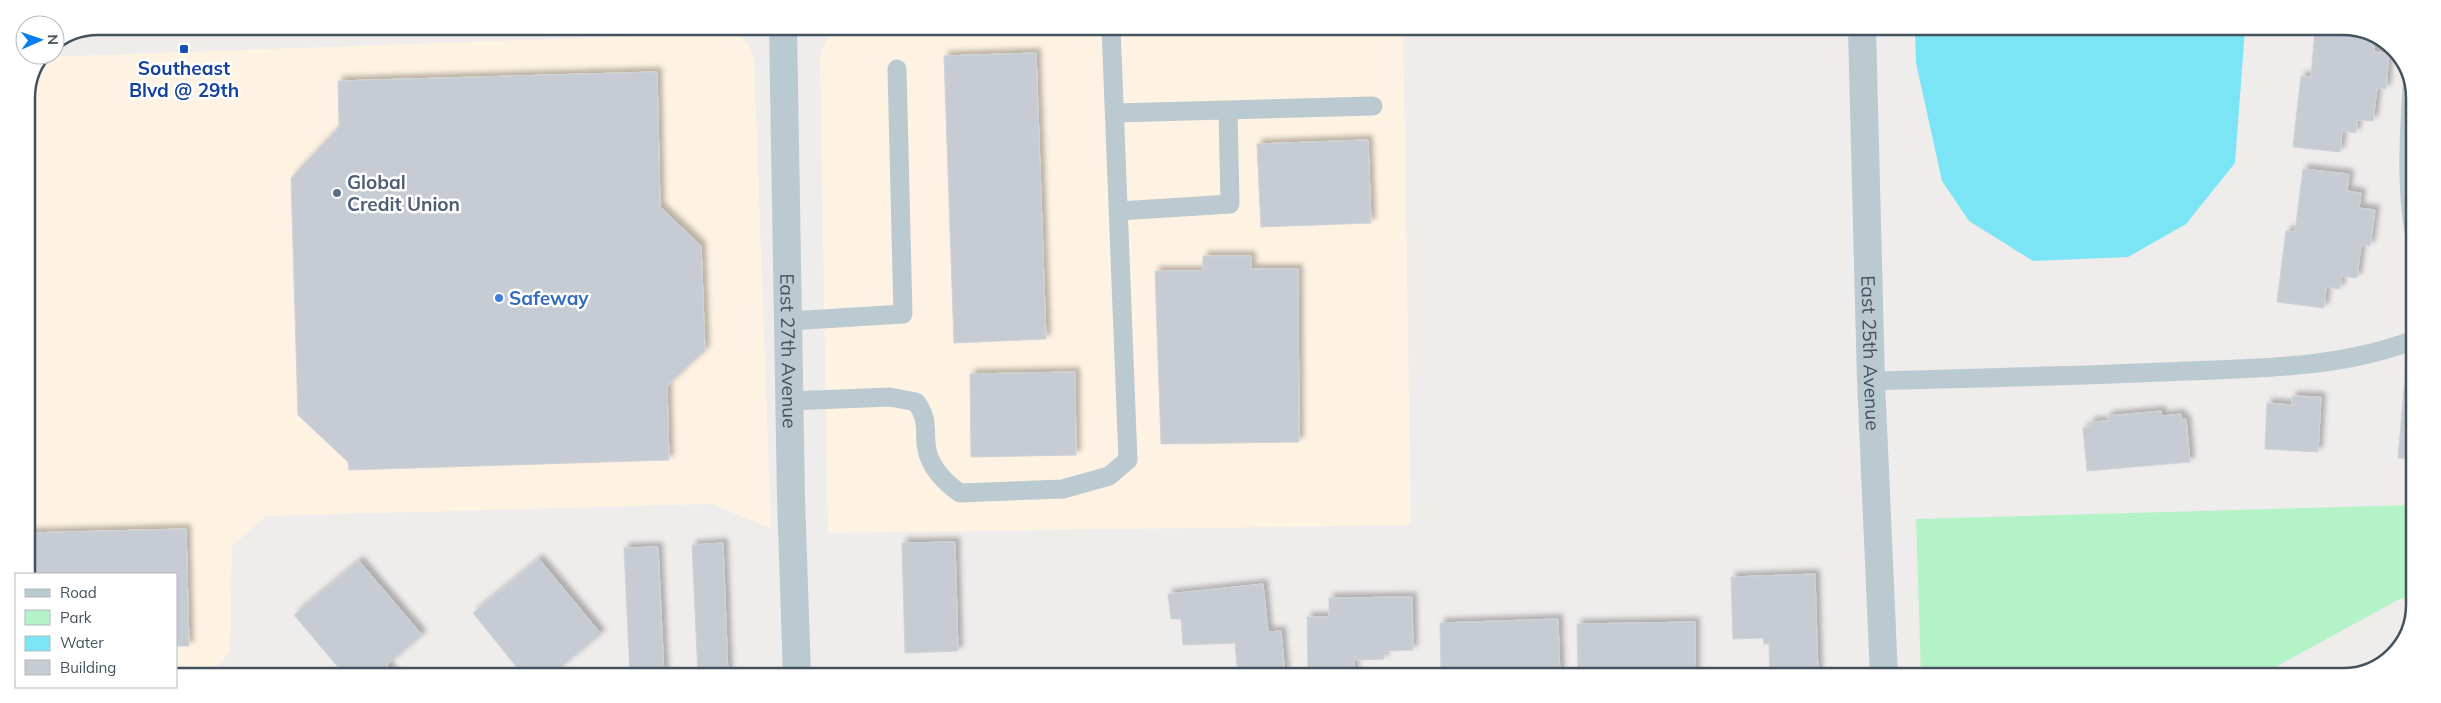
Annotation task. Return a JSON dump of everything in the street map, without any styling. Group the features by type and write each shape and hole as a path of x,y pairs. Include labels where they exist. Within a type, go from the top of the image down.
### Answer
{"street":[{"name":"East 27th Avenue","path":"783,35 797,668"},
{"name":"East 25th Avenue","path":"1862,35 1871,381 1884,668"}],"lane":[{"path":"790,401 890,396 916,402 924,413 928,454 946,484 960,493 1063,489 1110,476 1128,460 1111,35"},
{"path":"789,321 903,314 898,69"},
{"path":"1115,113 1372,106"},
{"path":"1119,211 1230,204 1228,110"},
{"path":"1871,381 2118,374 2296,366 2343,360 2386,350 2406,343"}],"shaded area":[{"path":"668,35 735,35 742,38 749,46 754,59 771,528 711,504 266,516 232,546 230,652 215,668 178,668 178,573 35,573 35,98 40,74 45,65 65,65 65,56"},
{"path":"830,35 1403,35 1411,525 828,533 820,57 825,42"}],"green space":[{"path":"2406,505 2406,597 2274,668 1921,668 1916,519"}],"water":[{"path":"1915,35 2245,35 2235,163 2186,224 2128,257 2033,261 1969,221 1942,181 1916,63"}],"building":[{"path":"2314,35 2359,37 2375,44 2374,52 2386,53 2389,56 2386,89 2377,88 2373,121 2357,120 2356,133 2342,131 2340,152 2293,147 2301,76 2311,77"},
{"path":"1036,53 1046,339 954,343 944,56"},
{"name":"Safeway","path":"657,72 660,207 701,246 705,350 667,386 669,460 349,470 348,462 298,415 291,178 339,127 338,81"},
{"path":"1368,140 1371,223 1261,227 1257,144"},
{"path":"2303,169 2349,174 2347,191 2361,193 2359,208 2375,210 2370,246 2361,245 2357,278 2341,276 2340,289 2326,287 2324,308 2277,302 2286,231 2295,232"},
{"path":"1203,256 1251,256 1251,269 1298,269 1299,442 1161,444 1155,271 1203,271"},
{"path":"2406,366 2406,459 2398,458"},
{"path":"1075,372 1076,455 971,457 970,374"},
{"path":"2292,396 2321,397 2318,452 2265,449 2267,403 2292,405"},
{"path":"2161,411 2162,416 2181,414 2182,420 2186,419 2190,462 2087,471 2083,428 2090,427 2090,422 2108,421 2107,416"},
{"path":"186,529 189,646 178,646 178,573 35,573 35,533"},
{"path":"955,542 958,651 905,653 902,543"},
{"path":"723,543 728,668 698,668 692,545"},
{"path":"658,547 664,668 630,668 624,548"},
{"path":"539,559 601,634 560,668 517,668 473,613"},
{"path":"359,561 422,635 387,665 389,668 339,668 294,615"},
{"path":"1815,574 1818,668 1770,668 1769,644 1764,644 1763,638 1733,639 1731,577"},
{"path":"1263,584 1268,632 1281,631 1284,668 1237,668 1235,643 1183,645 1181,619 1171,619 1168,594"},
{"path":"1412,597 1413,650 1384,651 1384,659 1356,660 1356,656 1354,657 1354,668 1308,668 1307,617 1329,617 1329,598"},
{"path":"1558,619 1560,668 1441,668 1440,623"},
{"path":"1695,622 1695,668 1578,668 1577,624"}],"place":[{"name":"Southeast Blvd @ 29th","path":"184,49"},
{"name":"Global Credit Union","path":"337,193"},
{"name":"Safeway","path":"499,298"}]}
